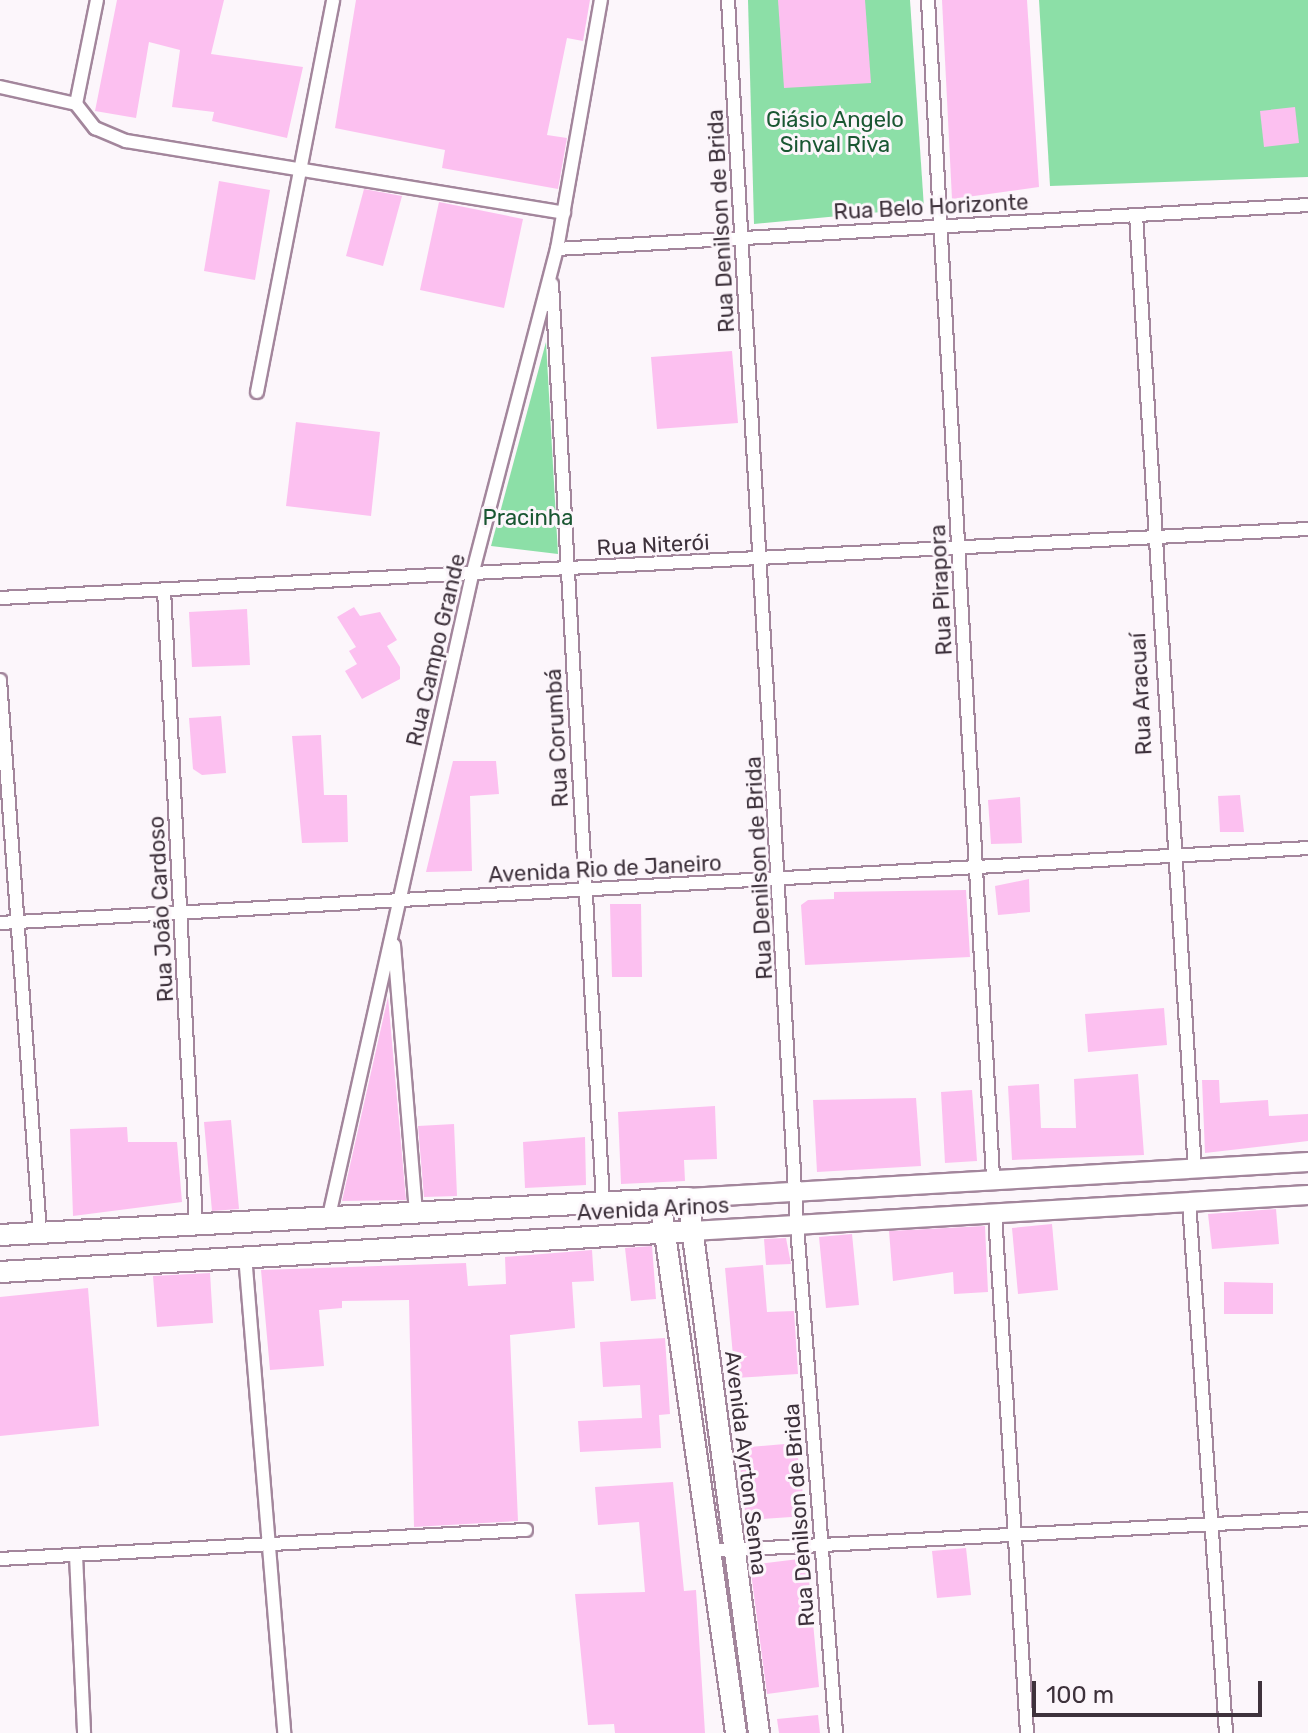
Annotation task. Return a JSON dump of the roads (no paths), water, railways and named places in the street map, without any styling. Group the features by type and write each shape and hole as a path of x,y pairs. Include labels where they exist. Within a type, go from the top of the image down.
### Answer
{"main road":[{"name":"Avenida Arinos","path":"0,1235 196,1227 329,1216 993,1179 1195,1171 1308,1162"},
{"name":"Avenida Arinos","path":"0,1272 245,1255 1308,1195"},
{"name":"Avenida Ayrton Senna","path":"688,1198 732,1551 759,1733"},
{"name":"Avenida Ayrton Senna","path":"660,1199 736,1733"},
{"path":"684,1363 708,1360"}],"street":[{"path":"76,104 97,0"},
{"path":"257,392 333,0"},
{"name":"Rua Campo Grande","path":"329,1216 472,575 557,249 601,0"},
{"name":"Rua Denilson de Brida","path":"728,0 781,878 797,1226 836,1733"},
{"name":"Rua Pirapora","path":"928,0 943,226 993,1179"},
{"path":"0,87 76,104 95,128 126,141 564,213"},
{"name":"Rua Belo Horizonte","path":"557,249 1308,205"},
{"name":"Rua Aracuaí","path":"1136,215 1170,856 1195,1171"},
{"name":"Rua Corumbá","path":"551,273 603,1201"},
{"name":"Rua Niterói","path":"0,598 1308,529"},
{"name":"Rua João Cardoso","path":"164,590 196,1227"},
{"path":"0,680 6,923 40,1233"},
{"name":"Avenida Rio de Janeiro","path":"6,923 400,900 585,893 781,878 1308,848"},
{"path":"393,932 416,1213"},
{"path":"1189,1202 1226,1733"},
{"path":"995,1214 1027,1733"},
{"path":"245,1255 284,1733"},
{"path":"710,1551 1015,1531 1308,1519"},
{"path":"0,1559 526,1530"},
{"path":"76,1555 84,1733"}],"park label":[{"name":"Giásio Angelo Sinval Riva","path":"835,132"},
{"name":"Pracinha","path":"528,518"}]}
